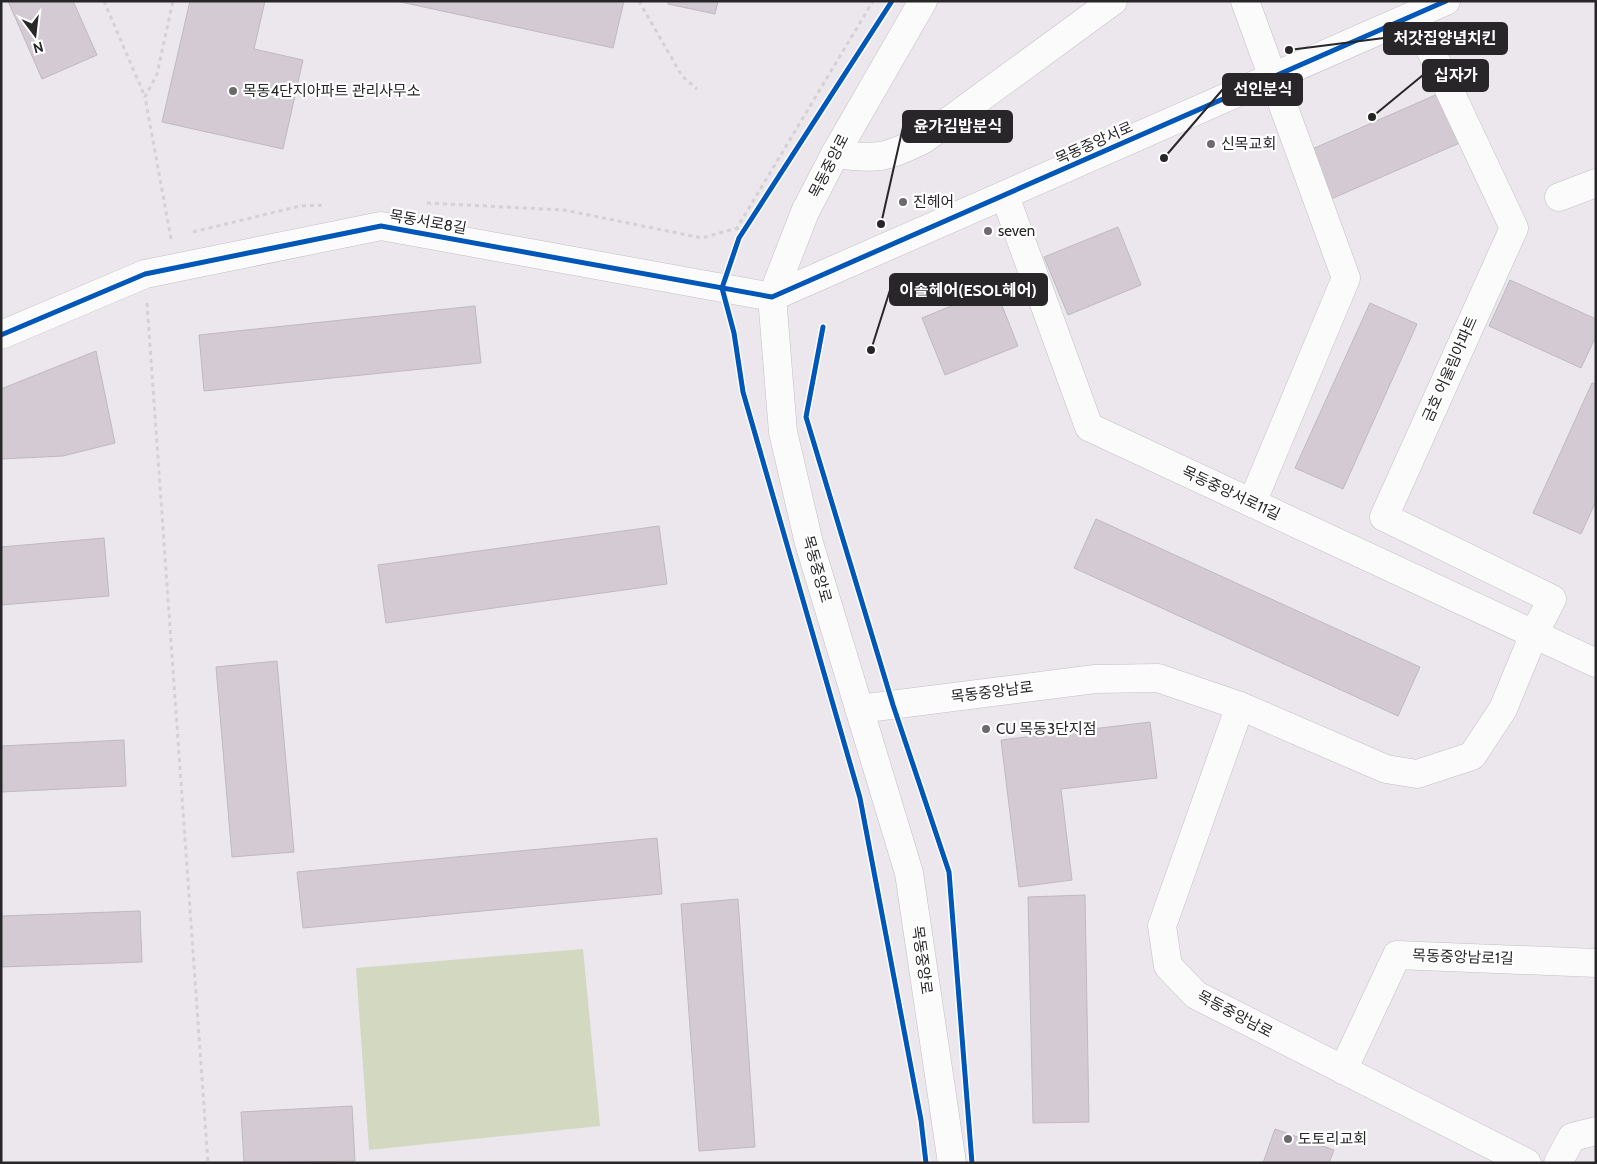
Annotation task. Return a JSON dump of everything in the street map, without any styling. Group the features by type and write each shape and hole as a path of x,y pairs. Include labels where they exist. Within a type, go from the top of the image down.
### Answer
{"street":[{"name":"목동중앙로","path":"923,1 835,154 805,212 772,297 783,432 809,542 910,873 952,1163"},
{"path":"835,154 863,158 879,157 895,154 924,139 1113,1"},
{"path":"1245,1 1346,278 1252,503"},
{"name":"목동중앙서로","path":"772,297 1273,78 1427,7"},
{"name":"금호 어울림아파트","path":"1427,7 1514,228 1384,517 1552,599 1534,634"},
{"path":"1559,198 1596,183"},
{"name":"목동중앙서로11길","path":"1005,196 1089,427 1596,662"},
{"name":"목동서로8길","path":"1,335 145,274 381,226 772,297"},
{"name":"목동중앙남로","path":"860,709 1095,679 1158,678 1240,706 1386,769 1418,774 1472,756 1503,709 1534,634"},
{"name":"목동중앙남로","path":"1240,706 1162,926 1168,966 1196,995 1527,1163"},
{"name":"목동중앙남로1길","path":"1343,1070 1397,954 1596,963"},
{"path":"1558,1163 1572,1138 1596,1131"}],"path":[{"path":"104,1 145,97 176,268"},
{"path":"145,97 157,74 173,1"},
{"path":"639,1 682,76 697,89"},
{"path":"740,238 737,228 873,1"},
{"path":"736,247 744,231"},
{"path":"145,274 208,1163"}],"green space":[{"path":"583,949 600,1126 369,1150 356,968"}],"building":[{"path":"8,1 73,1 97,55 42,79"},
{"name":"목동4단지아파트 관리사무소","path":"190,1 265,1 254,49 303,60 283,149 162,122"},
{"path":"396,1 624,1 613,48"},
{"path":"668,1 718,1 715,14 668,4"},
{"path":"1440,93 1462,142 1331,199 1310,150"},
{"path":"1118,227 1141,285 1068,315 1044,257"},
{"path":"1510,280 1596,319 1596,336 1581,368 1489,326"},
{"path":"995,288 1018,346 945,375 922,318"},
{"path":"1370,303 1417,324 1343,489 1295,468"},
{"path":"475,306 481,363 204,391 199,335"},
{"path":"96,351 115,443 63,456 1,459 1,389"},
{"path":"1592,383 1596,384 1596,501 1581,534 1533,513"},
{"path":"1096,519 1420,667 1398,716 1074,568"},
{"path":"659,526 667,584 386,623 378,565"},
{"path":"104,538 109,596 1,605 1,547"},
{"path":"277,661 294,852 232,857 216,667"},
{"path":"1150,722 1157,778 1061,789 1072,880 1019,887 1001,740"},
{"path":"124,740 126,786 1,792 1,746"},
{"path":"657,838 662,894 303,928 297,872"},
{"path":"1085,895 1089,1122 1033,1123 1028,897"},
{"path":"738,899 755,1147 699,1151 681,904"},
{"path":"140,911 142,962 1,967 1,916"},
{"path":"352,1106 355,1161 244,1163 241,1112"},
{"name":"도토리교회","path":"1275,1129 1334,1150 1329,1163 1263,1163"}],"cycle path":[{"path":"892,1 739,238 722,288 734,333 743,392 860,798 921,1120 926,1163"},
{"path":"1,335 145,274 381,226 772,297 1446,1"},
{"path":"823,327 806,417 893,705 949,872 972,1163"}],"place":[{"name":"처갓집양념치킨","path":"1289,50"},
{"name":"목동4단지아파트 관리사무소","path":"233,91"},
{"name":"십자가","path":"1372,117"},
{"name":"신목교회","path":"1211,144"},
{"name":"선인분식","path":"1164,158"},
{"name":"진헤어","path":"903,202"},
{"name":"윤가김밥분식","path":"881,224"},
{"name":"seven","path":"988,231"},
{"name":"이솔헤어(ESOL헤어)","path":"871,350"},
{"name":"CU 목동3단지점","path":"986,729"},
{"name":"도토리교회","path":"1288,1139"}]}
